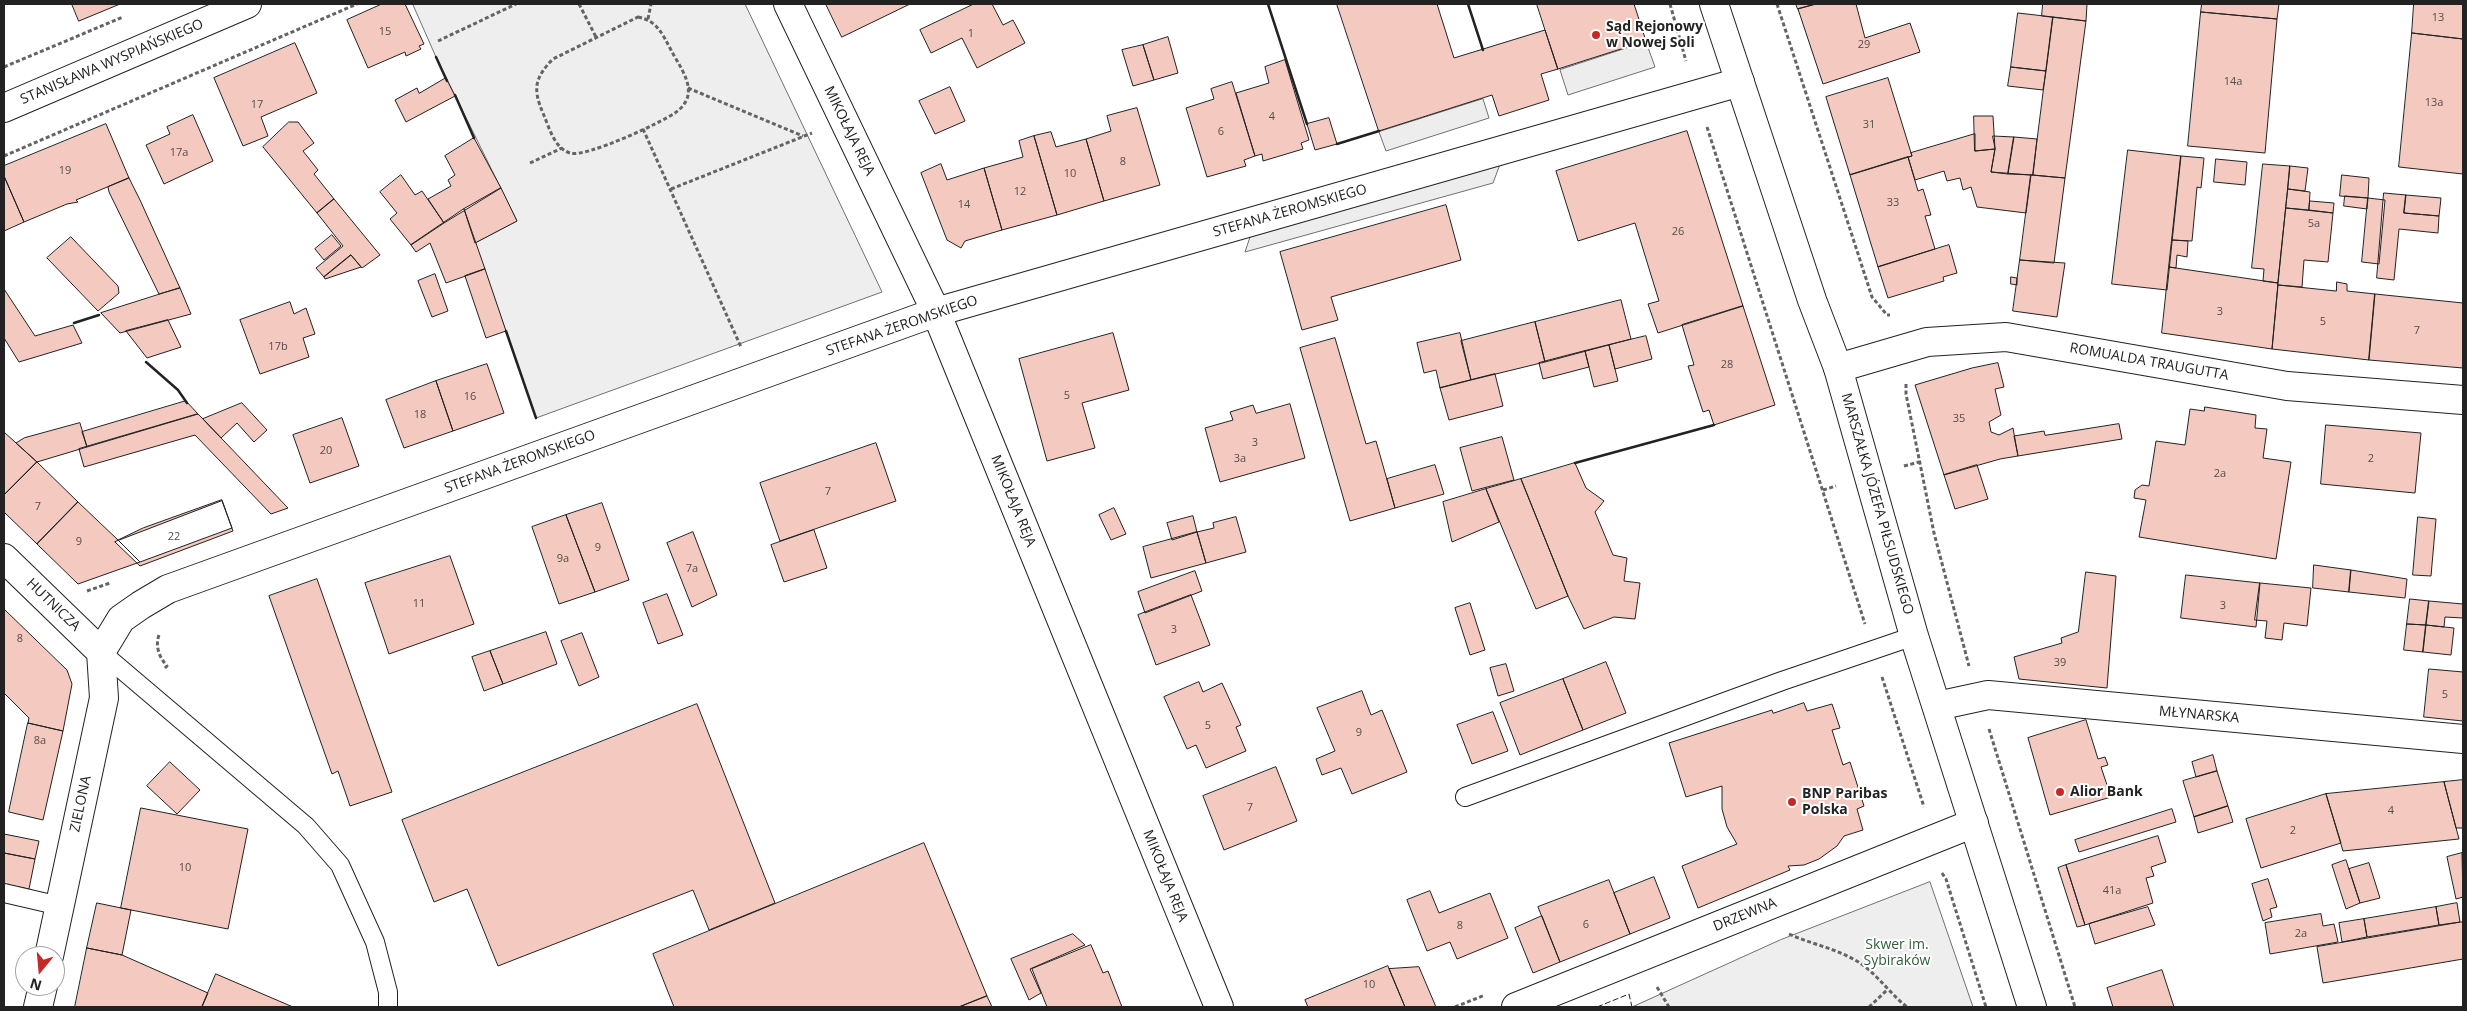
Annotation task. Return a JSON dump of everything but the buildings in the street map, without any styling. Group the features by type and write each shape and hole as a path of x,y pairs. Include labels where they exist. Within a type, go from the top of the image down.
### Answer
{"street":[{"name":"STANISŁAWA WYSPIAŃSKIEGO","path":"4,108 219,9 247,4"},
{"name":"MIKOŁAJA REJA","path":"788,4 936,312 1219,1007"},
{"name":"MARSZAŁKA JÓZEFA PIŁSUDSKIEGO","path":"1714,4 1812,300 1838,368 1914,636 2032,1007"},
{"name":"STEFANA ŻEROMSKIEGO","path":"102,652 121,619 141,604 168,589 936,312 1740,82"},
{"name":"ROMUALDA TRAUGUTTA","path":"1838,368 1927,342 2006,337 2287,386 2463,400"},
{"name":"HUTNICZA","path":"4,558 102,652"},
{"name":"ZIELONA","path":"51,946 104,698 102,652"},
{"name":"MŁYNARSKA","path":"1937,706 1988,695 2463,739"},
{"name":"DRZEWNA","path":"1516,1007 1974,823"}],"lane":[{"path":"1465,797 1914,636"},
{"path":"102,652 306,826 340,865 374,942 388,992 388,1007"},
{"path":"4,893 60,906"}],"path":[{"path":"4,156 356,4"},
{"path":"438,41 516,4"},
{"path":"579,4 596,37"},
{"path":"648,19 651,4"},
{"path":"1670,4 1696,95 1924,808 1923,813"},
{"path":"1777,4 1872,297 1887,315 1897,313"},
{"path":"4,67 127,15"},
{"path":"638,17 648,19 661,31 688,88 684,104 676,113 643,130 583,154 571,153 562,148 556,141 537,98 537,84 542,70 552,59 596,37 638,17"},
{"path":"1676,64 1686,61"},
{"path":"688,88 804,136"},
{"path":"671,189 814,132 810,124"},
{"path":"643,130 745,354"},
{"path":"530,164 562,148"},
{"path":"1904,466 1919,462"},
{"path":"1823,490 1843,483"},
{"path":"148,691 167,666 160,658 158,648 158,637 163,630"},
{"path":"1946,879 1986,1007"},
{"path":"1782,930 1810,944 1839,952 1857,961 1907,1007"},
{"path":"1653,981 1669,1007"},
{"path":"1869,1007 1887,990"}],"green space":[{"path":"413,4 745,4 882,292 536,418 475,243 517,221 436,57"},
{"name":"Skwer im. Sybiraków","path":"1930,882 1973,1007 1632,1007 1780,940"}],"shaded area":[{"path":"1646,42 1655,67 1568,95 1560,70"},
{"path":"1483,99 1489,118 1386,151 1379,132"},
{"path":"1505,151 1493,183 1245,252 1255,222"}],"fence":[{"path":"1597,1007 1629,994 1632,1007"}],"wall":[{"path":"1268,4 1307,124"},
{"path":"1468,4 1483,50"},
{"path":"436,57 447,81"},
{"path":"455,95 474,138"},
{"path":"1337,144 1379,131"},
{"path":"74,323 99,315"},
{"path":"506,331 536,418"},
{"path":"146,362 178,390 187,403"},
{"path":"1575,463 1714,425"}],"place":[{"name":"Sąd Rejonowy w Nowej Soli","path":"1596,35"},
{"name":"Alior Bank","path":"2060,792"},
{"name":"BNP Paribas Polska","path":"1792,802"}]}
